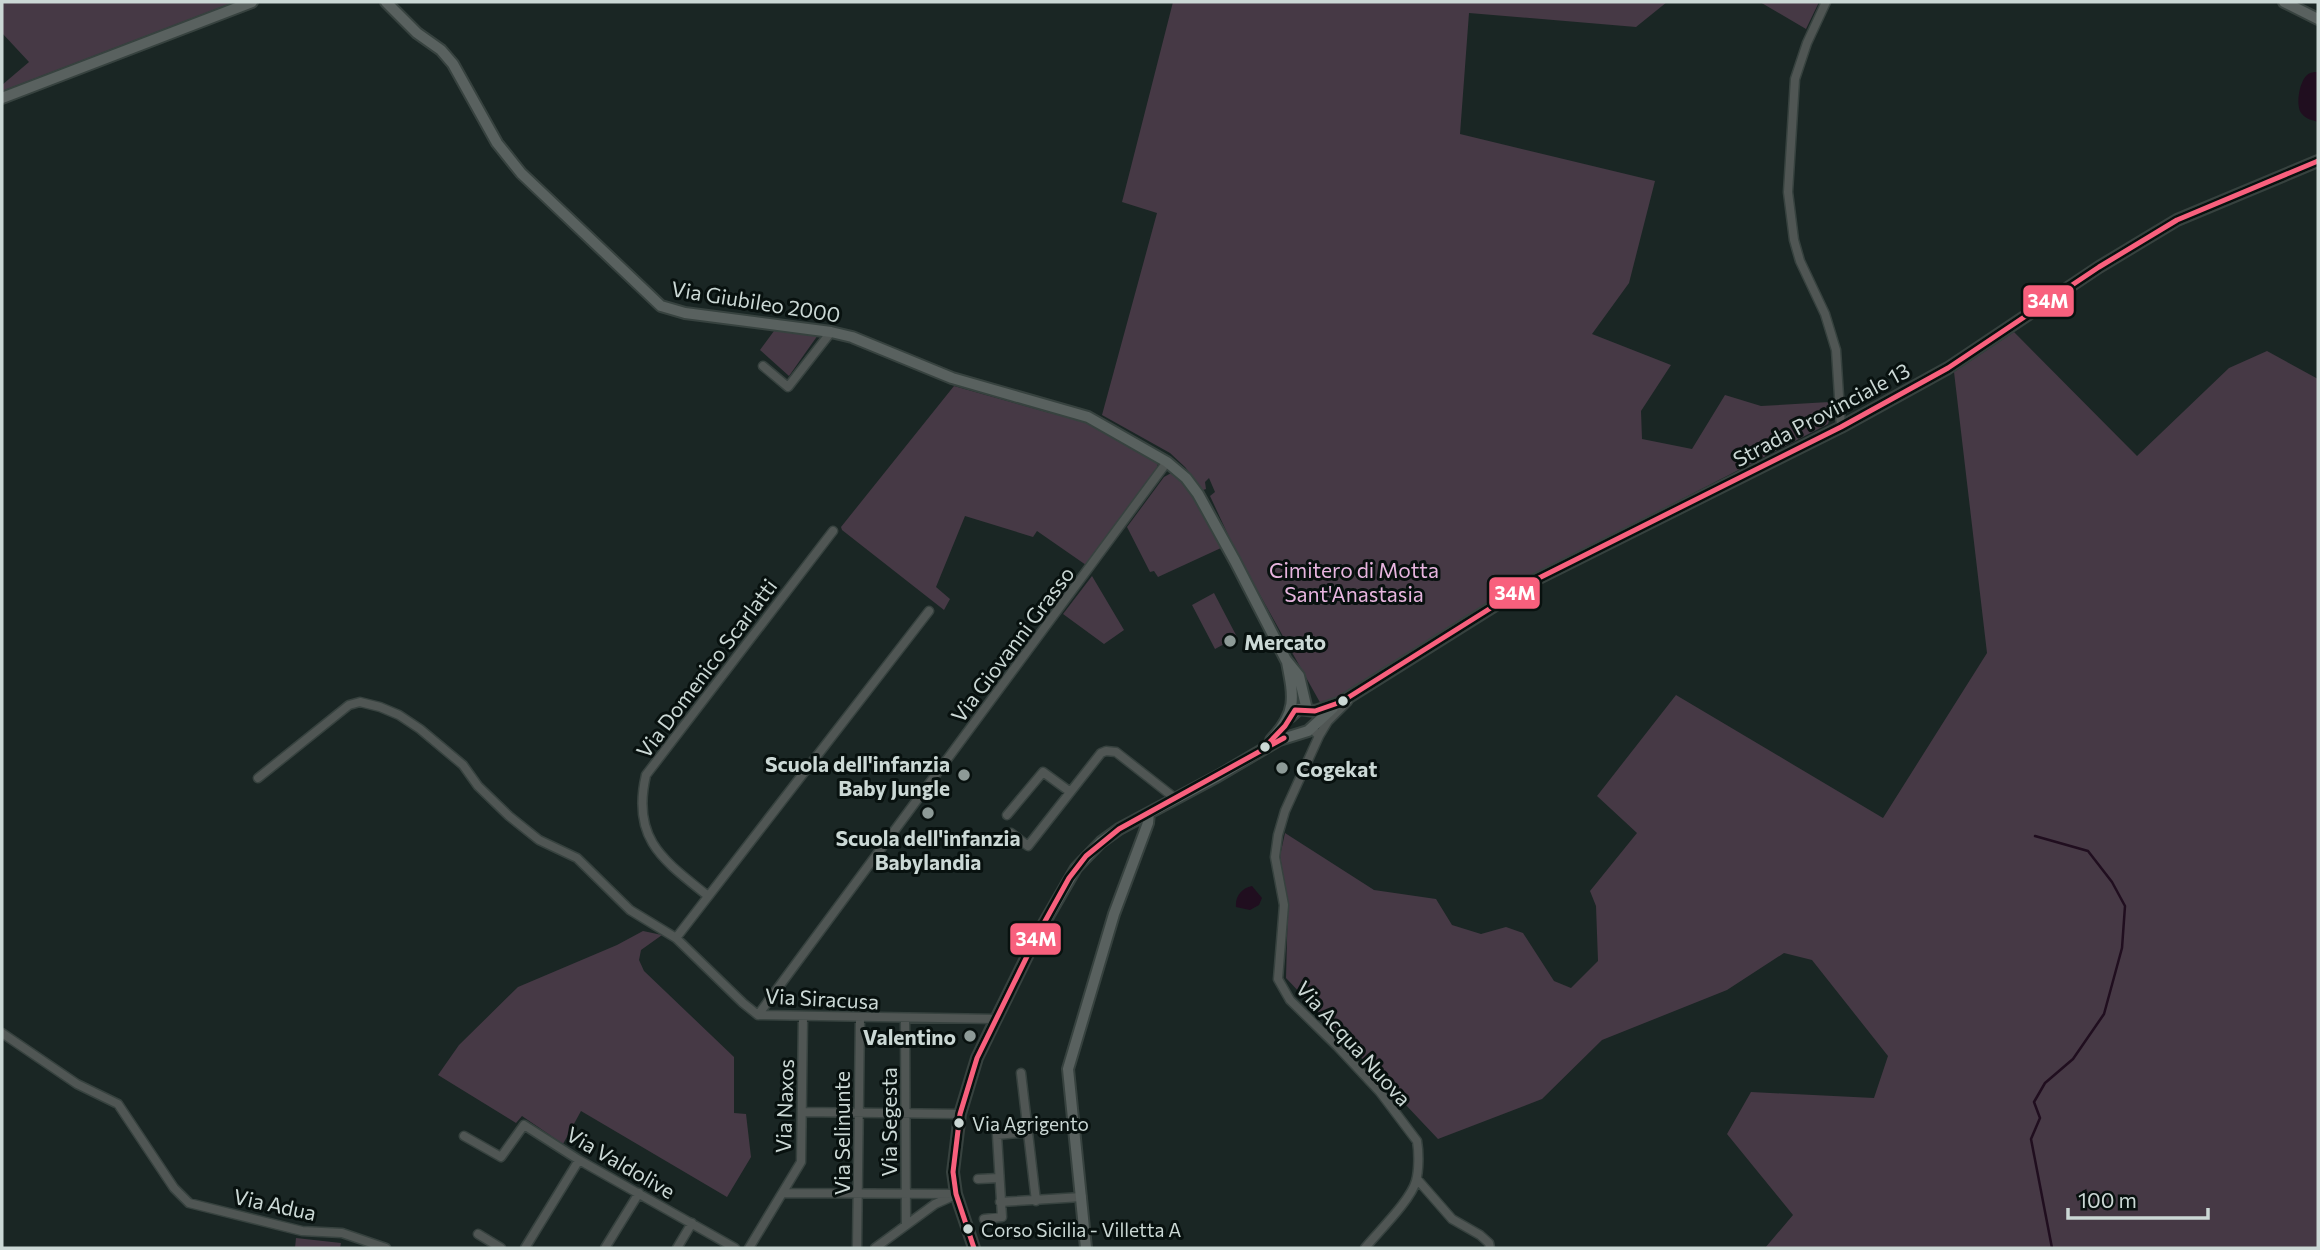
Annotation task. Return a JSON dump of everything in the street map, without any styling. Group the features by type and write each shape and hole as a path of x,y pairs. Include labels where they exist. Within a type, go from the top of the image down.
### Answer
{"main road":[{"path":"2,98 252,2"},
{"name":"Via Giubileo 2000","path":"386,2 417,33 441,50 453,64 497,144 521,173 661,306 685,313 852,337 952,378 1088,417 1167,462 1186,478 1198,494 1286,660 1299,676 1308,711"},
{"path":"2284,2 2318,19"},
{"name":"Strada Provinciale 13","path":"1341,702 1537,579 1841,427 1948,368 2099,267 2177,220 2318,161"},
{"path":"1286,660 1291,686 1290,725 1297,733"},
{"path":"1262,750 1295,710 1323,709 1341,702"},
{"path":"974,1248 956,1194 953,1172 960,1114 977,1058 1039,932 1076,868 1101,842 1149,813 1262,750 1297,733 1314,730 1341,702"},
{"path":"1308,711 1313,717 1314,730"},
{"path":"1084,1245 1082,1197 1068,1069 1149,813"}],"street":[{"path":"1826,2 1807,43 1795,79 1788,192 1792,228 1800,261 1825,314 1836,350 1841,427"},
{"path":"763,366 788,387 831,332"},
{"name":"Via Giovanni Grasso","path":"758,1015 1167,462"},
{"name":"Via Domenico Scarlatti","path":"708,897 656,850 643,811 646,775 833,531"},
{"path":"676,938 929,611"},
{"name":"Via Acqua Nuova","path":"1358,691 1328,721 1314,730 1278,835 1275,857 1284,905 1278,979 1290,1000 1337,1045 1380,1092 1417,1141 1417,1179"},
{"name":"Via Siracusa","path":"258,778 349,705 360,702 380,706 399,715 430,737 463,765 478,786 509,816 539,840 577,858 630,910 676,938 758,1015 996,1019"},
{"path":"1011,833 1028,846 1101,753 1106,751 1116,752 1176,799"},
{"path":"1007,815 1043,772 1069,792"},
{"name":"Via Naxos","path":"750,1248 801,1162 803,1017"},
{"name":"Via Selinunte","path":"858,1248 859,1018"},
{"name":"Via Segesta","path":"905,1019 906,1225"},
{"name":"Via Adua","path":"2,1033 77,1084 118,1104 174,1188 188,1203 302,1231 342,1233 386,1248"},
{"path":"1021,1073 1036,1201"},
{"path":"802,1112 960,1114"},
{"name":"Via Valdolive","path":"464,1136 501,1157 524,1125 579,1160 734,1248"},
{"path":"985,1219 1002,1217 997,1135 1028,1132"},
{"path":"525,1248 579,1160"},
{"path":"978,1179 999,1178"},
{"path":"1365,1248 1401,1206 1417,1179 1452,1219 1480,1235 1489,1243 1490,1248"},
{"path":"605,1248 639,1193"},
{"path":"783,1193 956,1194"},
{"path":"876,1248 935,1204 956,1194"},
{"path":"1000,1202 1082,1197"},
{"path":"677,1248 692,1223"},
{"path":"478,1234 501,1248"}],"green space":[{"path":"2,2 234,2 2,91 2,85 29,62 2,33"},
{"name":"Cimitero di Motta Sant'Anastasia","path":"1173,2 1667,2 1636,27 1469,13 1460,134 1655,181 1629,283 1592,334 1671,365 1641,411 1642,439 1692,449 1725,395 1761,406 1829,402 1828,424 1540,572 1322,706 1237,554 1210,496 1215,492 1209,478 1205,482 1206,489 1203,490 1170,453 1102,415 1157,213 1122,202"},
{"path":"1760,2 1819,2 1806,29"},
{"path":"774,331 818,335 789,376 760,350"},
{"path":"2014,332 2137,456 2229,368 2267,351 2318,379 2318,1248 1765,1248 1793,1215 1727,1134 1751,1092 1874,1098 1888,1056 1812,960 1784,953 1727,990 1602,1040 1542,1099 1438,1139 1286,978 1288,902 1280,856 1285,833 1374,890 1436,899 1452,925 1481,934 1506,927 1523,933 1554,981 1571,988 1598,961 1596,906 1590,891 1637,833 1597,796 1676,695 1883,818 1987,653 1954,372"},
{"path":"954,386 1050,413 1078,417 1158,461 1157,471 1086,565 1037,531 1033,537 965,516 936,587 950,599 944,610 841,527"},
{"path":"1173,472 1193,496 1221,548 1158,577 1154,571 1150,572 1127,527 1164,477"},
{"path":"1092,576 1124,630 1104,644 1063,614"},
{"path":"1214,593 1237,637 1215,649 1192,605"},
{"path":"643,931 662,935 641,950 639,960 644,971 734,1057 734,1113 746,1114 751,1157 727,1197 581,1111 563,1144 522,1116 516,1123 438,1075 459,1045 518,987 617,945"},
{"path":"296,1238 341,1243 340,1248 295,1248"}],"shaded area":[{"path":"2318,72 2318,122 2302,114 2298,100 2304,78 2310,73"},
{"path":"1252,886 1262,898 1259,905 1250,910 1236,907 1240,893"}],"waterway":[{"path":"2035,836 2088,851 2112,882 2125,906 2122,948 2104,1014 2073,1059 2045,1083 2034,1102 2040,1118 2031,1139 2052,1248"}],"transit line":[{"name":"34M","path":"1262,750 1285,726 1295,710 1315,711 1341,702 1537,579 1841,427 1948,368 2099,267 2177,220 2318,161"},
{"name":"34M","path":"974,1248 956,1194 953,1172 960,1114 977,1058 1039,932 1069,878 1086,856 1119,829 1284,738"}],"place":[{"name":"Mercato","path":"1230,641"},
{"name":"Cogekat","path":"1282,768"},
{"name":"Scuola dell'infanzia Baby Jungle","path":"964,775"},
{"name":"Scuola dell'infanzia Babylandia","path":"928,813"},
{"name":"Valentino","path":"970,1036"},
{"name":"Via Agrigento","path":"959,1123"},
{"name":"Corso Sicilia - Villetta A","path":"968,1229"}]}
